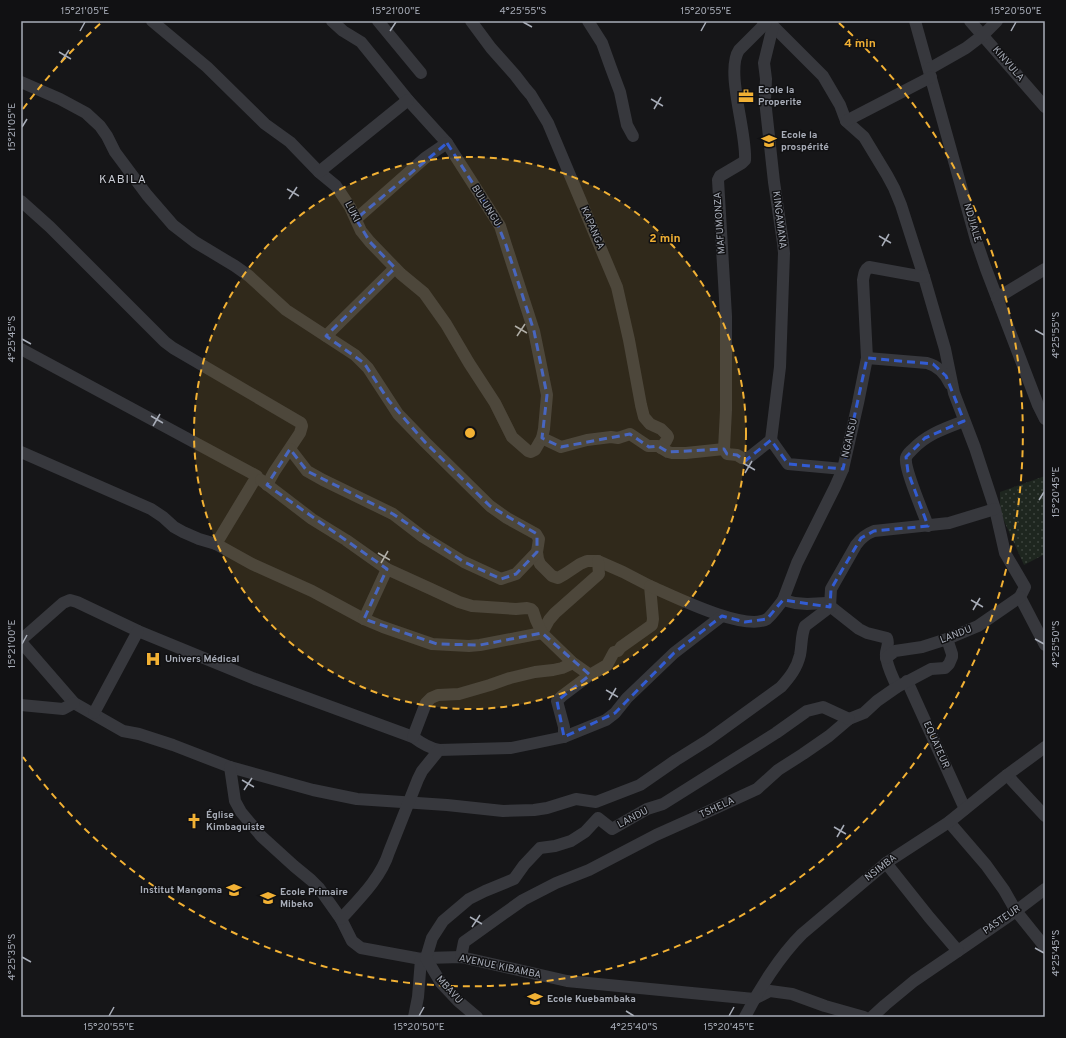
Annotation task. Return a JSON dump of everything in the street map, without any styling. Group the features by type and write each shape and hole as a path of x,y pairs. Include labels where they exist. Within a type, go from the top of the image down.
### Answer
{"street":[{"name":"LUKI","path":"152,21 207,67 264,124 290,142 319,172 336,186 370,242 401,274 424,293 446,324 495,403 512,437 531,452 535,450 542,438"},
{"name":"BULUNGU","path":"332,21 343,31 361,42 408,100 447,143 500,226 534,331 547,395 542,438"},
{"path":"378,21 421,72"},
{"name":"KAPANGA","path":"472,21 491,48 531,95 548,123 617,287 644,417 650,424 661,429 668,437 661,448"},
{"path":"588,21 602,43 620,92 627,125 633,136"},
{"name":"NDJIALE","path":"915,21 976,240 1038,405 1045,419"},
{"name":"KINVULA","path":"970,21 1045,107"},
{"path":"846,120 930,73 983,35 997,21"},
{"path":"767,23 823,76 840,104 846,120 864,136 887,175 901,205 924,276 945,349 954,393"},
{"name":"KINGAMANA","path":"767,23 764,63 766,79 765,100 784,253 780,367 771,440"},
{"name":"MAFUMONZA","path":"724,449 726,410 726,322 718,180 720,176 745,160 735,84 736,59 739,50 767,23"},
{"path":"21,82 60,98 86,113 100,126 115,152 147,195 173,225 195,242 250,276 286,310 355,355 364,363 398,414 425,442 490,506 507,518 536,534 539,539 537,552 540,564 546,572 554,578 558,578 587,561 598,561 650,586 722,616 745,622 755,622 767,619 783,600 807,604 824,603 859,629 867,633 887,638 889,645 886,651 886,658 897,687"},
{"path":"319,172 408,100"},
{"path":"356,219 425,158 447,143"},
{"path":"21,201 56,232 165,342 300,423 302,426 300,433 267,485"},
{"name":"NGANSU","path":"783,600 798,563 836,487 843,469 857,410 867,358 863,280 865,270 869,267 924,276"},
{"path":"326,336 395,268"},
{"path":"998,298 1045,269"},
{"path":"21,349 257,476 312,519 346,540 387,569 459,602 472,606 529,608 533,611 542,633 573,662 590,675"},
{"path":"867,358 927,362 933,364 946,376 975,448 995,509 1005,553 1025,587 1020,597 1045,645"},
{"path":"928,526 908,472 906,457 920,442 933,433 964,421"},
{"path":"542,438 561,447 587,440 611,437 618,438 630,434 648,446 656,445 672,453 724,449 727,454 738,455 747,459 771,440 788,464 843,469"},
{"path":"290,449 307,470 322,480 392,514 423,537 464,562 501,579 516,574 537,552"},
{"path":"21,452 151,509 179,530 199,539 216,544 252,564 312,591 364,618 411,637 437,644 469,646 486,645 542,633 549,620 555,613 599,574 598,561"},
{"path":"216,544 257,476"},
{"path":"722,616 674,654 627,698 615,713 606,720 564,737 511,748 439,750 426,746 413,737 255,679 138,631 70,600 63,603 21,641 74,703 123,730 173,745 230,767 313,790 357,799 447,805 503,811 547,808 574,799 596,802 640,785 708,740 781,687 791,676 796,666 800,655 805,626 830,607 831,589 861,538 874,531 949,523 995,509"},
{"path":"364,618 387,569"},
{"path":"564,737 564,727 557,702 562,696 590,675 607,665 614,652 618,651 621,647 652,625 654,619 650,586"},
{"name":"LANDU","path":"886,658 895,651 922,647 978,626 1020,597"},
{"path":"94,713 138,631"},
{"name":"TSHELA","path":"460,957 464,942 523,900 556,883 589,870 656,835 757,789 778,770 828,736 848,719 864,713 877,701 897,687 931,669 945,668 952,658 947,638"},
{"path":"413,737 426,703 438,695 459,694 510,678 562,668 573,662"},
{"name":"EQUATEUR","path":"907,681 965,809"},
{"path":"21,705 63,709 74,703"},
{"name":"LANDU","path":"423,959 432,938 442,921 469,899 485,890 514,879 524,865 540,848 555,846 571,841 585,832 598,818 612,829 647,810 663,804 776,733 806,711 823,707 848,719"},
{"name":"NSIMBA","path":"745,1017 754,999 793,943 802,934 886,863 949,822 1007,775 1045,747"},
{"path":"341,919 364,894 386,861 422,771 439,750"},
{"name":"AVENUE KIBAMBA","path":"230,767 235,801 241,812 261,836 319,888 341,919 352,941 361,948 423,959 460,957 567,981 754,999 770,991 792,994 825,1006 864,1017"},
{"path":"1007,775 1045,816"},
{"path":"949,822 986,865 1004,890 1016,911 1045,947"},
{"path":"886,863 929,917 958,950"},
{"name":"PASTEUR","path":"872,1017 914,981 1016,911 1045,889"},
{"path":"414,1017 423,959"},
{"name":"MBAVU","path":"423,959 441,983 478,1017"}],"highlighted area":[{"path":"447,143 495,218 506,245 534,331 547,395 542,438 561,447 630,434 649,447 658,446 668,452 724,449 727,454 737,455 745,461 771,440 788,464 843,469 867,358 933,364 946,376 964,421 925,438 906,457 908,472 928,526 874,531 861,538 831,589 830,607 783,600 767,619 745,622 722,616 674,653 615,713 564,737 557,701 590,675 542,633 480,645 437,644 364,619 387,569 267,485 290,449 307,471 393,514 464,562 501,579 516,574 537,552 537,534 490,506 425,442 389,401 364,363 326,336 395,268 370,242 356,219"}],"shaded area":[{"path":"1045,476 1045,554 1024,565 1000,512 1000,492"}],"place":[{"name":"Ecole la Properite","path":"746,96"},
{"name":"Ecole la prospérité","path":"769,141"},
{"name":"Univers Médical","path":"153,659"},
{"name":"Église Kimbaguiste","path":"194,821"},
{"name":"Institut Mangoma","path":"234,890"},
{"name":"Ecole Primaire Mibeko","path":"268,898"},
{"name":"Ecole Kuebambaka","path":"535,999"}],"district":[{"name":"KABILA","path":"123,180"}]}
